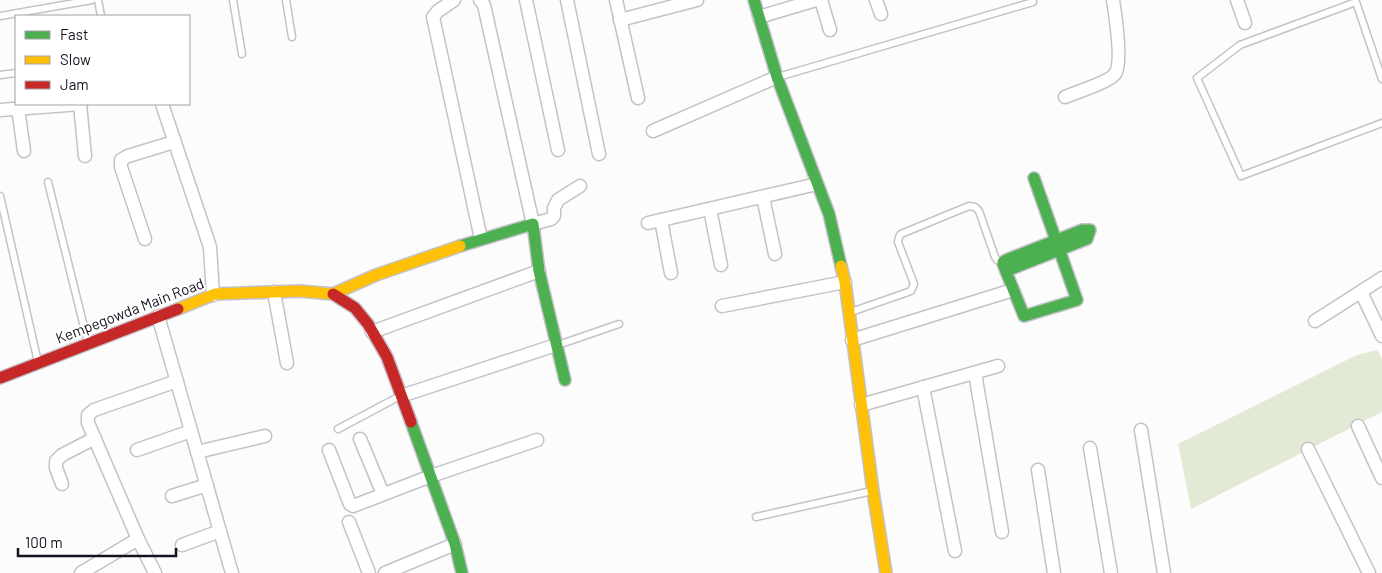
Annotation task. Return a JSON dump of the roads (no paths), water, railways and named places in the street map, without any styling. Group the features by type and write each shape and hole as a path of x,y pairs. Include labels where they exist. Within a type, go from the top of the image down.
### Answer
{"street":[{"path":"454,0 438,11 433,18 481,239"},
{"path":"480,0 484,5 533,224 539,271 565,380"},
{"path":"526,0 558,150"},
{"path":"567,0 599,154"},
{"path":"616,0 638,98"},
{"path":"620,20 697,0"},
{"path":"754,0 777,78 828,214 845,282 886,573"},
{"path":"759,17 816,0"},
{"path":"821,0 830,30"},
{"path":"876,0 881,14"},
{"path":"1066,96 1108,80 1115,74 1118,66 1117,23 1112,0"},
{"path":"1237,0 1245,23"},
{"path":"653,131 777,78"},
{"path":"0,110 64,105"},
{"path":"80,105 85,156"},
{"path":"162,105 210,246 213,295"},
{"path":"18,108 24,152"},
{"path":"146,239 121,167 121,160 128,156 174,142"},
{"path":"1034,178 1058,246 1077,300 1024,316 1005,266 1058,246"},
{"path":"648,223 817,184"},
{"path":"533,224 551,219 554,216 554,208 558,200 580,186"},
{"path":"763,196 775,254"},
{"path":"710,209 721,265"},
{"path":"661,220 671,273"},
{"name":"Kempegowda Main Road","path":"1,376 213,295 300,291 334,294 376,275 481,239 533,224"},
{"path":"372,332 539,271"},
{"path":"1315,321 1382,278"},
{"path":"722,306 845,282"},
{"path":"852,340 1013,290"},
{"path":"274,292 287,363"},
{"path":"1361,292 1382,336"},
{"path":"334,294 355,308 368,324 387,357 455,544 462,573"},
{"path":"158,316 232,573"},
{"path":"401,396 556,345"},
{"path":"861,405 998,366"},
{"path":"975,373 1002,532"},
{"path":"155,573 138,539 95,438 88,415 91,412 177,381"},
{"path":"923,387 955,551"},
{"path":"1358,426 1382,478"},
{"path":"1141,430 1164,573"},
{"path":"137,450 191,431"},
{"path":"197,452 265,436"},
{"path":"62,484 56,468 56,461 62,455 95,438"},
{"path":"360,439 383,494"},
{"path":"329,450 350,504 356,506 431,476 537,440"},
{"path":"1090,448 1111,573"},
{"path":"1308,449 1369,573"},
{"path":"1038,470 1054,573"},
{"path":"172,496 207,485"},
{"path":"349,522 369,573"},
{"path":"182,545 220,531"},
{"path":"81,573 138,539"},
{"path":"385,573 455,544"}],"lane":[{"path":"0,16 92,0"},
{"path":"98,0 101,15"},
{"path":"233,0 242,54"},
{"path":"286,0 292,37"},
{"path":"777,78 1033,2"},
{"path":"1382,79 1356,2 1240,45 1197,78 1241,176 1382,123"},
{"path":"0,75 15,73"},
{"path":"48,182 88,344"},
{"path":"0,196 38,363"},
{"path":"849,313 911,291 914,284 898,242 901,234 969,206 979,211 996,260 1005,266"},
{"path":"556,345 619,324"},
{"path":"338,428 401,396"},
{"path":"756,517 873,491"}]}
